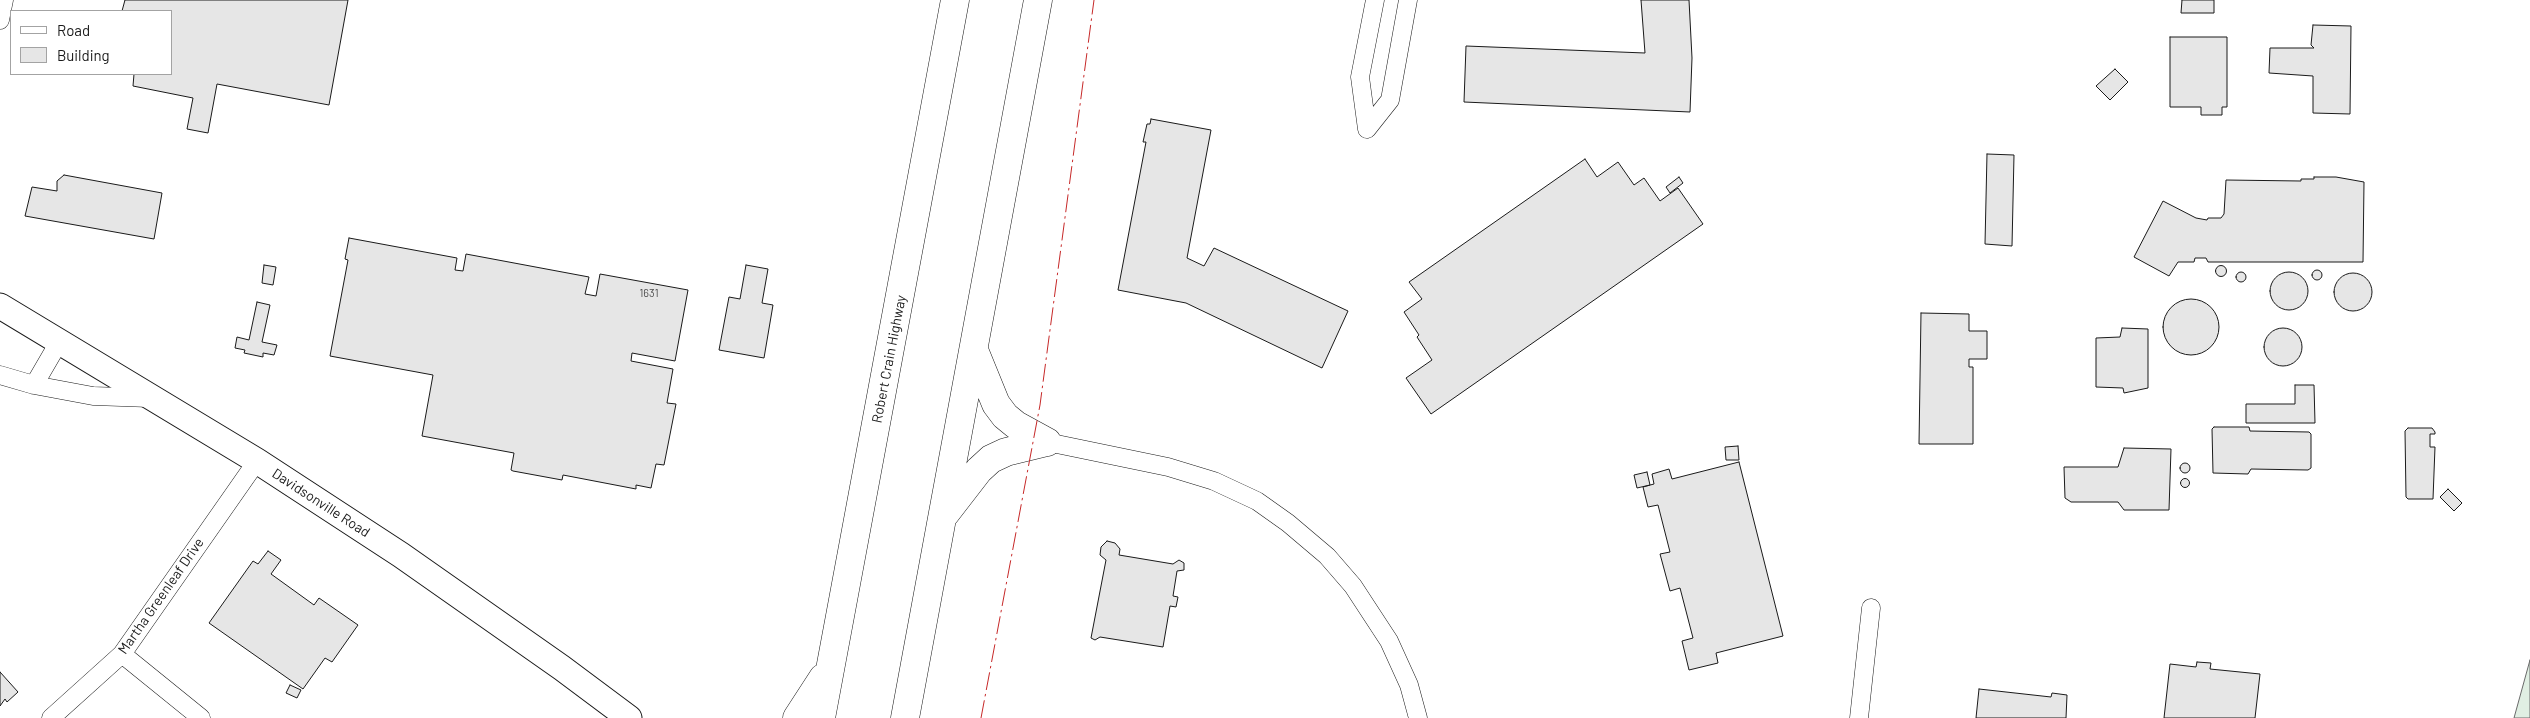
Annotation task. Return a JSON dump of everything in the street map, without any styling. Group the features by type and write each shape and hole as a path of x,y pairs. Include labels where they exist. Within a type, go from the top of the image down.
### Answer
{"highway":[{"name":"Robert Crain Highway","path":"821,718 955,0"},
{"path":"905,718 1038,0"},
{"path":"974,350 996,404 1005,416 1016,425 1047,442"},
{"path":"941,519 979,470 991,459 1006,452 1047,442"},
{"path":"797,718 832,664"}],"main road":[{"name":"Davidsonville Road","path":"0,306 257,461 408,560 562,668 629,718"}],"street":[{"path":"0,20 4,0"},
{"path":"1375,0 1360,77 1367,129 1390,100 1408,0"},
{"path":"34,385 59,342"},
{"path":"0,375 34,385 93,396 155,398"},
{"path":"1047,442 1168,466 1214,481 1257,501 1288,523 1327,556 1354,586 1389,641 1409,685 1418,718"},
{"name":"Martha Greenleaf Drive","path":"51,718 122,654 257,461"},
{"path":"1859,718 1871,608"},
{"path":"122,654 201,718"}],"green space":[{"path":"2530,660 2530,718 2514,718"}],"building":[{"path":"125,0 348,0 329,105 217,84 208,133 187,129 193,98 133,86 134,75 172,75 172,10 122,10"},
{"path":"1641,0 1689,0 1692,58 1690,112 1464,102 1466,46 1645,53"},
{"path":"2182,0 2214,0 2214,13 2181,13"},
{"path":"2313,25 2351,26 2350,114 2313,113 2313,76 2269,73 2270,48 2314,48 2311,45"},
{"path":"2170,37 2227,37 2227,107 2222,107 2222,115 2201,115 2201,107 2170,107"},
{"path":"2115,69 2128,82 2110,100 2096,86"},
{"path":"1151,119 1211,130 1187,258 1204,266 1214,248 1348,311 1322,368 1186,303 1118,290 1146,142 1143,142 1147,124 1150,124"},
{"path":"1987,154 2014,155 2012,246 1985,244"},
{"path":"1585,159 1597,177 1618,162 1634,185 1644,178 1660,201 1678,188 1703,224 1431,414 1406,378 1432,360 1404,312 1422,299 1409,282"},
{"path":"64,175 162,193 154,239 25,216 32,187 57,191 57,181"},
{"path":"1679,177 1683,183 1670,193 1666,187"},
{"path":"2314,177 2336,177 2364,182 2363,262 2208,262 2206,258 2195,258 2194,262 2178,262 2169,276 2134,257 2163,201 2196,218 2207,220 2208,218 2221,218 2224,214 2226,180 2301,181 2301,179 2314,179"},
{"path":"349,238 457,258 455,270 463,271 466,254 589,277 585,294 596,296 600,274 688,290 675,361 632,353 631,361 673,369 667,403 676,404 664,465 656,464 651,488 636,485 636,489 563,475 562,480 513,471 511,470 514,453 422,436 433,375 330,356 348,260 345,259"},
{"path":"264,265 276,267 273,285 262,283"},
{"path":"746,265 768,269 762,303 773,305 764,358 719,350 729,297 740,299"},
{"path":"2219,266 2223,266 2226,271 2225,275 2219,276 2216,273 2216,269"},
{"path":"2317,270 2322,275 2317,280 2312,275"},
{"path":"2239,272 2243,272 2246,277 2245,281 2239,282 2236,279 2236,275"},
{"path":"2289,272 2296,273 2302,278 2307,284 2307,298 2302,304 2296,309 2289,310 2282,309 2276,304 2271,298 2270,291 2271,284 2276,278 2282,273"},
{"path":"2353,273 2360,274 2366,279 2371,285 2371,299 2366,305 2360,310 2353,311 2346,310 2340,305 2335,299 2334,292 2335,285 2340,279 2346,274"},
{"path":"2191,299 2202,301 2211,307 2217,316 2219,327 2217,338 2211,347 2202,353 2191,355 2180,353 2171,347 2165,338 2163,327 2165,316 2171,307 2180,301"},
{"path":"257,302 270,305 262,342 277,345 274,355 263,353 263,357 244,353 245,350 235,348 237,337 249,340"},
{"path":"1921,313 1969,314 1969,331 1987,331 1987,359 1969,359 1969,367 1973,367 1973,444 1919,444"},
{"path":"2122,328 2148,329 2148,388 2124,393 2123,388 2096,387 2096,338 2120,337"},
{"path":"2283,328 2297,333 2302,347 2297,361 2283,366 2269,361 2264,347 2269,333"},
{"path":"2295,385 2314,385 2315,423 2246,423 2246,404 2295,404"},
{"path":"2214,427 2249,427 2250,431 2309,432 2311,434 2311,468 2308,470 2251,469 2248,474 2213,473 2212,429"},
{"path":"2408,428 2432,428 2435,432 2435,434 2430,434 2430,447 2435,447 2433,499 2408,499 2406,497 2405,431"},
{"path":"1738,446 1739,460 1726,460 1725,447"},
{"path":"2124,448 2171,449 2169,510 2124,510 2118,502 2071,502 2065,498 2064,467 2118,467"},
{"path":"1739,462 1783,636 1716,653 1718,663 1689,670 1682,641 1693,638 1680,588 1670,591 1660,554 1670,552 1658,505 1648,507 1643,487 1654,484 1652,474 1669,469 1672,479"},
{"path":"2185,463 2190,468 2185,473 2180,468"},
{"path":"1647,472 1650,485 1637,488 1634,475"},
{"path":"2185,478 2190,483 2185,488 2180,483"},
{"path":"2448,489 2462,503 2454,511 2440,497"},
{"path":"1107,541 1115,543 1120,549 1119,555 1173,564 1179,560 1184,563 1184,570 1177,571 1173,596 1178,597 1176,607 1170,606 1163,647 1100,637 1095,640 1091,638 1106,560 1100,555 1101,547"},
{"path":"268,551 281,560 271,574 314,605 319,598 358,625 332,662 325,658 303,689 209,623 253,561 258,564"},
{"path":"2197,662 2211,663 2210,669 2260,674 2255,718 2164,718 2170,664 2196,667"},
{"path":"0,672 18,692 7,702 5,699 0,706"},
{"path":"290,685 301,690 297,698 286,693"},
{"path":"1979,689 2051,697 2052,693 2067,695 2066,718 1976,718"}],"power":[{"path":"981,718 1040,405 1094,0"}]}
